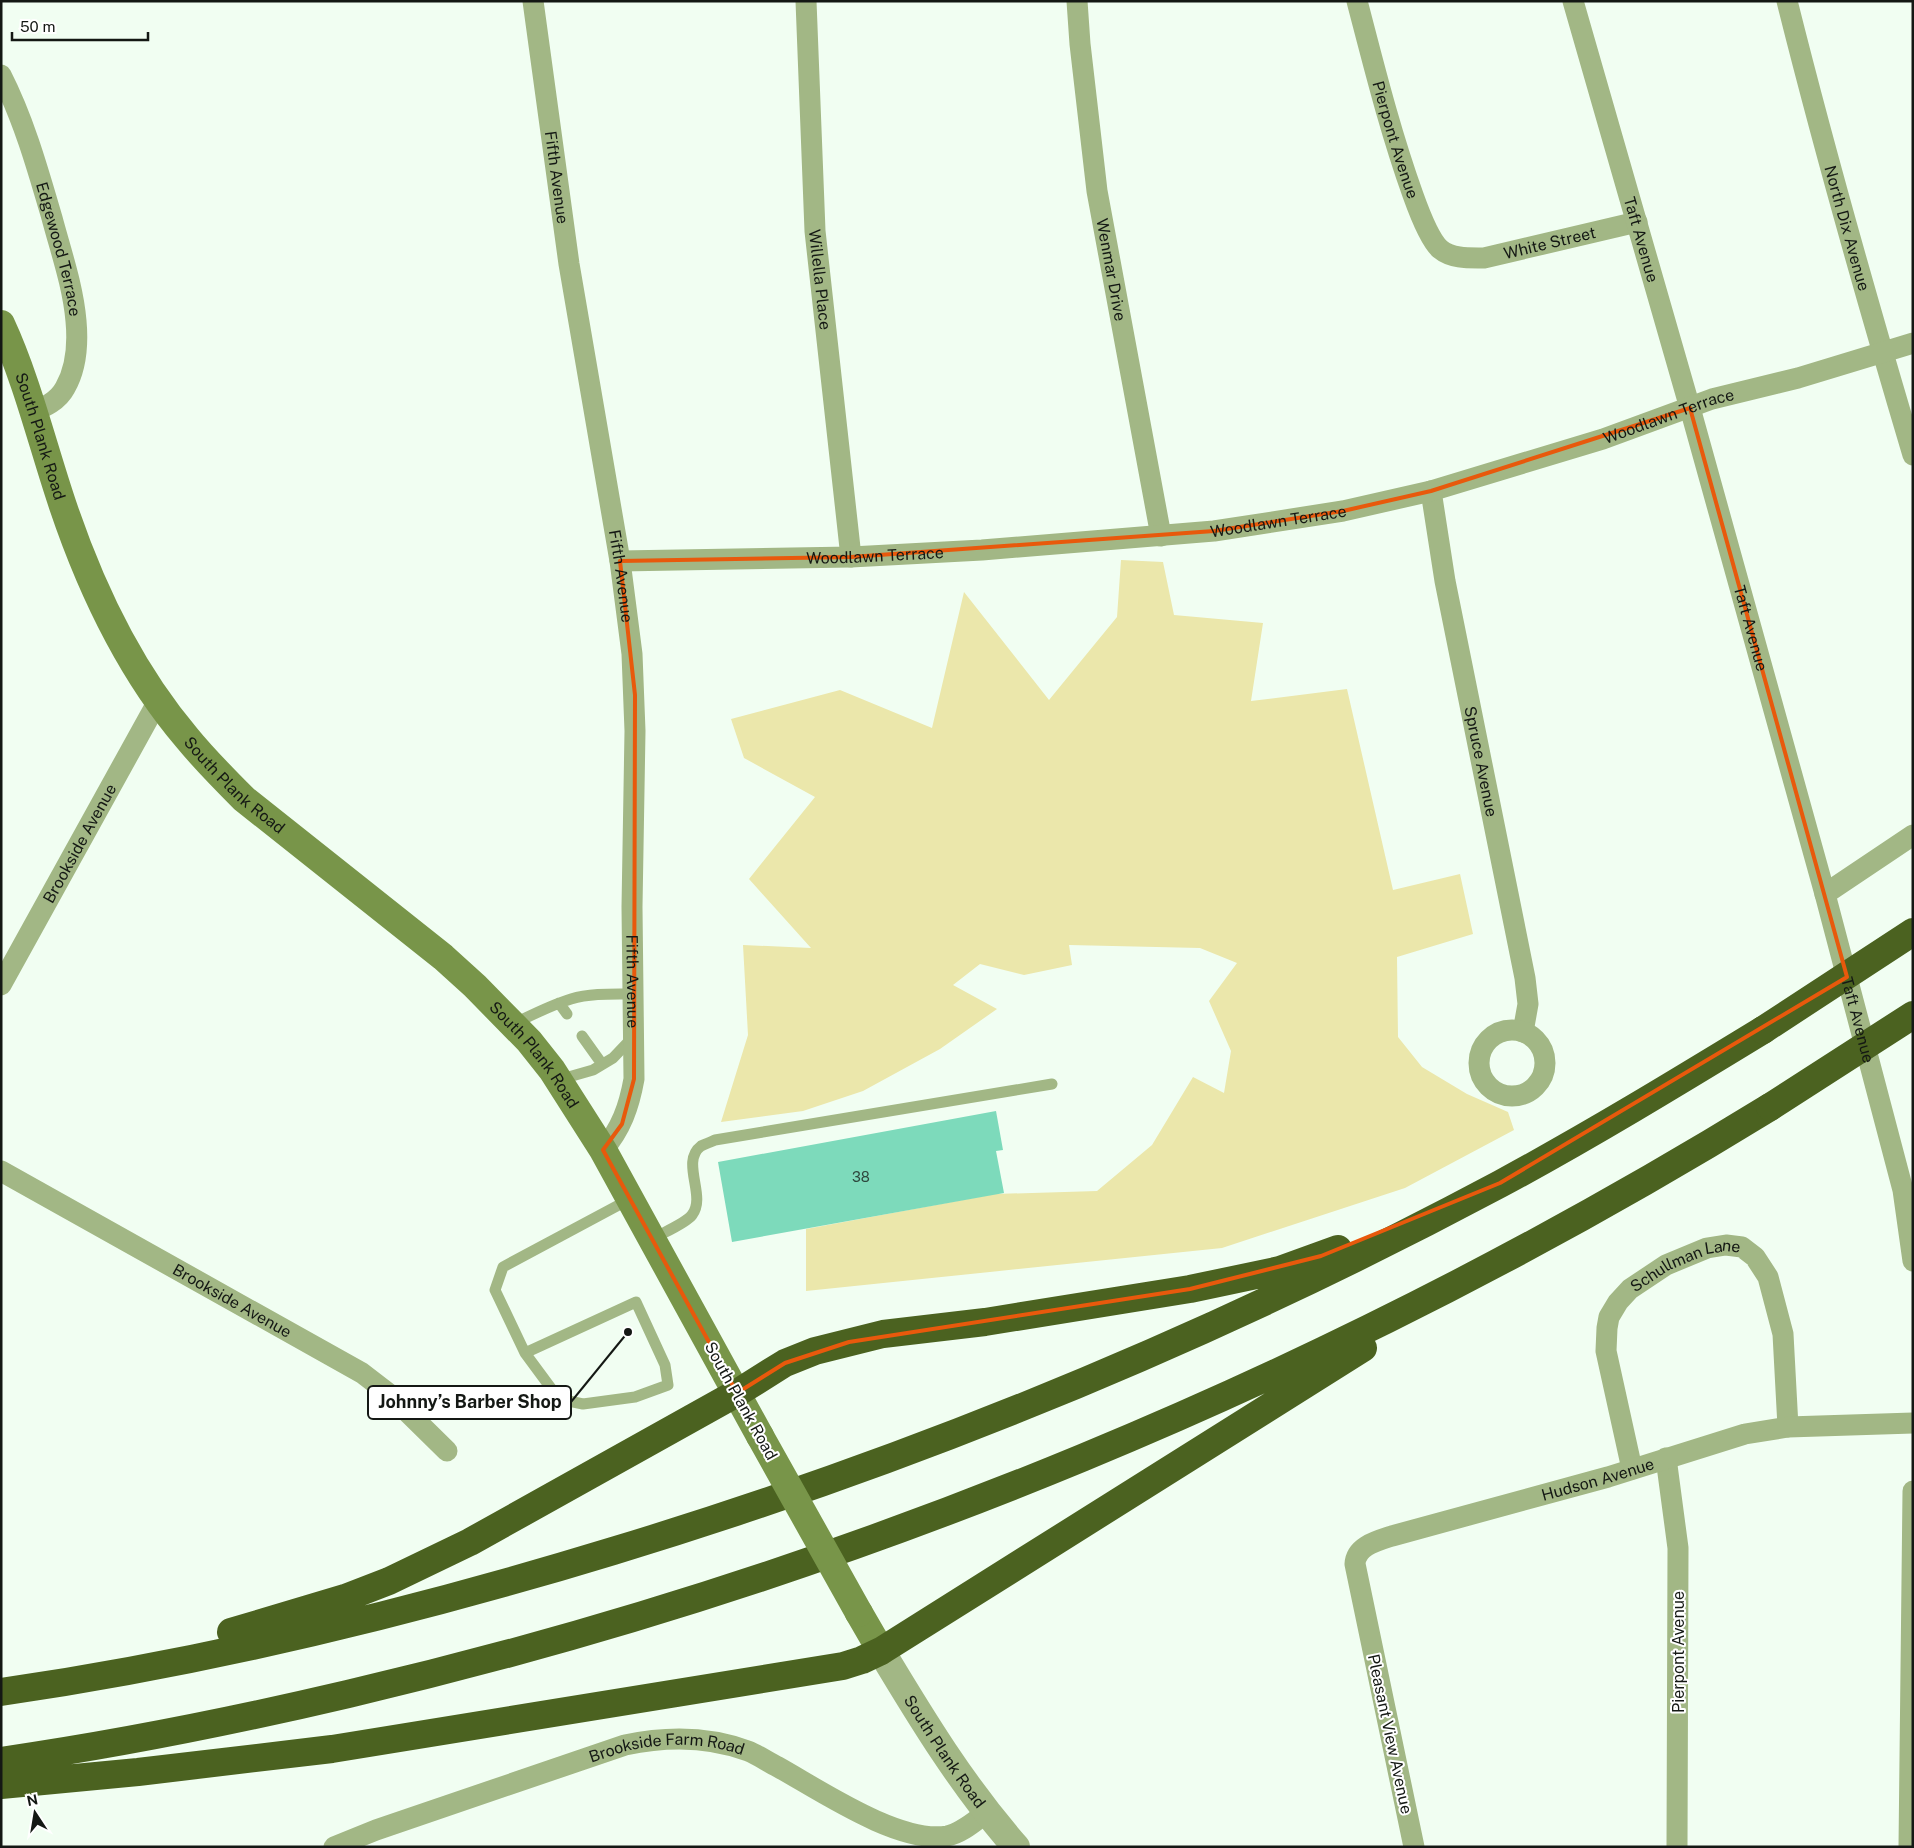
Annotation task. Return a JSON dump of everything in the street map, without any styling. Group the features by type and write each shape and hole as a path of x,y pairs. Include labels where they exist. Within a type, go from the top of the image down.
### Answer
{"highway":[{"path":"13,1690 207,1655 409,1609 506,1583 780,1498 966,1429 1157,1350 1324,1273 1500,1183 1592,1132 1763,1030 1913,932"},
{"path":"1,1762 226,1721 425,1676 615,1624 805,1563 996,1493 1082,1458 1265,1378 1440,1294 1707,1146 1913,1015"},
{"path":"13,1690 296,1614 389,1581 470,1542 737,1393 785,1363 815,1352 883,1334 985,1322 1190,1289 1280,1270 1321,1256 1500,1183"},
{"path":"1,1785 234,1761 419,1736 843,1666 862,1660 881,1651 1285,1396 1531,1245"}],"main road":[{"name":"South Plank Road","path":"1,324 63,507 95,590 114,630 158,700 186,737 244,799 443,958 475,986 513,1024 558,1080 603,1150 881,1651"}],"street":[{"name":"Fifth Avenue","path":"533,1 569,264 620,561 628,616 635,695 632,907 634,1079 630,1102 622,1124 603,1150"},
{"name":"Willella Place","path":"806,1 815,231 851,557"},
{"name":"Wenmar Drive","path":"1077,1 1097,192 1161,536"},
{"name":"Pierpont Avenue","path":"1357,1 1399,156 1422,219 1439,248 1448,254 1463,258"},
{"name":"Taft Avenue","path":"1573,1 1690,408 1825,894 1903,1190 1913,1261"},
{"name":"North Dix Avenue","path":"1786,1 1882,352 1913,455"},
{"name":"Edgewood Terrace","path":"1,75 23,126 36,163 66,268 76,323 76,349 72,371 65,389 45,407 32,412"},
{"name":"White Street","path":"1463,258 1484,258 1637,222"},
{"name":"Woodlawn Terrace","path":"620,561 851,557 982,550 1214,531 1343,511 1432,490 1603,439 1712,400 1798,378 1913,342"},
{"name":"Spruce Avenue","path":"1432,490 1445,581 1525,978 1528,1004 1523,1032"},
{"name":"Brookside Avenue","path":"1,985 158,700"},
{"path":"1825,894 1913,835"},
{"name":"Brookside Avenue","path":"1,1171 362,1373 388,1393 447,1451"},
{"name":"Schullman Lane","path":"1632,1469 1606,1351 1609,1317 1618,1302 1630,1289 1666,1266 1707,1248 1726,1245 1742,1247 1755,1257 1768,1277 1783,1334 1788,1427"},
{"name":"Hudson Avenue","path":"1366,1620 1354,1564 1355,1557 1370,1544 1392,1536 1598,1480 1744,1434 1788,1427 1913,1424"},
{"name":"Pierpont Avenue","path":"1666,1458 1678,1548 1677,1847"},
{"path":"1908,1847 1913,1491"},
{"name":"Pleasant View Avenue","path":"1366,1620 1414,1847"},
{"name":"South Plank Road","path":"881,1651 942,1752 986,1813 1016,1847"},
{"name":"Brookside Farm Road","path":"334,1847 385,1827 625,1745 658,1739 707,1740 749,1752 847,1806 898,1830 926,1837 949,1836 964,1829 986,1813"}],"lane":[{"path":"513,1024 572,998 633,994"},
{"path":"559,1003 567,1014"},
{"path":"582,1036 602,1064"},
{"path":"558,1080 593,1070 614,1058 634,1036"},
{"path":"652,1239 691,1217 697,1206 694,1154 702,1146 715,1140 1052,1084"},
{"path":"525,1353 636,1302 665,1365 668,1385 635,1397 583,1404 559,1399 525,1353 495,1290 503,1267 630,1199"}],"highlighted area":[{"path":"1690,408 1847,977 1500,1183 1321,1256 1190,1289 849,1342 785,1363 737,1393 603,1150 622,1124 634,1079 635,695 620,561 851,557 1214,531 1343,511 1431,491"}],"shaded area":[{"path":"1121,560 1163,562 1174,615 1263,623 1251,701 1347,689 1393,890 1460,874 1473,934 1397,957 1398,1037 1422,1067 1467,1094 1508,1112 1514,1130 1405,1188 1222,1248 806,1291 806,1229 995,1194 1097,1191 1152,1145 1193,1077 1224,1093 1231,1051 1209,1001 1237,963 1200,948 1069,945 1072,965 1024,975 980,964 953,985 997,1009 940,1049 863,1091 803,1111 721,1122 748,1035 743,945 811,948 749,879 815,797 744,758 731,719 840,690 932,728 964,592 1049,700 1117,617"}],"building":[{"path":"996,1111 1003,1150 996,1151 1004,1193 732,1242 718,1162"}],"place":[{"name":"Johnny’s Barber Shop","path":"628,1332"}]}
